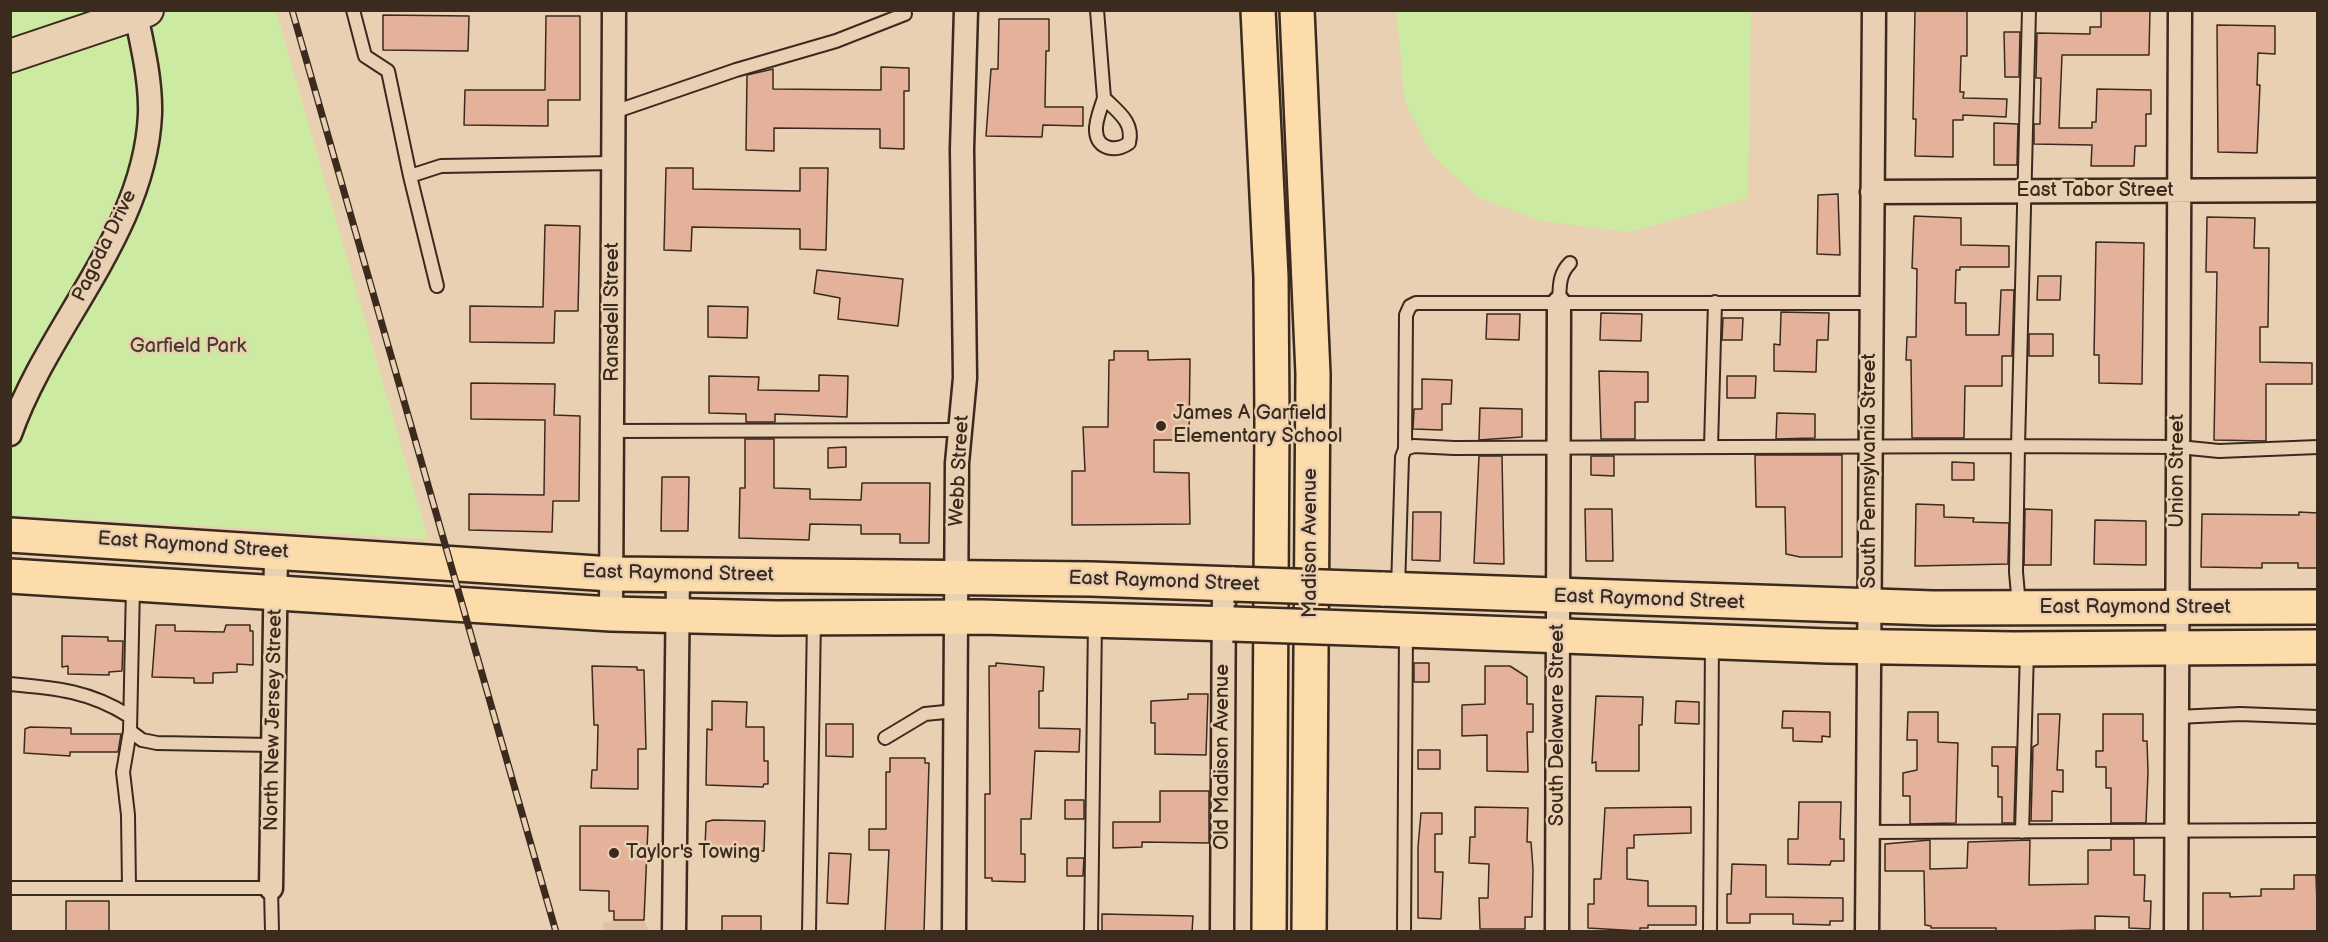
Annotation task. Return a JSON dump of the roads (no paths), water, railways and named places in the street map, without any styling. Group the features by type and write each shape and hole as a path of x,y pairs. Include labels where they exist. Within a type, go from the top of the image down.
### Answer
{"main road":[{"name":"Madison Avenue","path":"1258,10 1271,277 1269,932"},
{"name":"Madison Avenue","path":"1297,10 1313,374 1309,932"},
{"name":"East Raymond Street","path":"10,535 612,574 1229,584 1869,607 2318,607"},
{"name":"East Raymond Street","path":"10,576 611,614 1095,620 1869,647 2318,647"}],"street":[{"name":"Ransdell Street","path":"611,614 614,10"},
{"name":"Webb Street","path":"954,932 957,463 965,378 962,149 966,10"},
{"name":"South Pennsylvania Street","path":"1867,932 1874,10"},
{"name":"Union Street","path":"2176,932 2180,10"},
{"path":"10,56 139,12"},
{"name":"Pagoda Drive","path":"10,434 26,395 117,229 143,163 149,130 150,104 139,12"},
{"name":"East Tabor Street","path":"1872,192 2318,190"},
{"name":"South Delaware Street","path":"1557,932 1559,303"},
{"name":"North New Jersey Street","path":"271,888 276,553"},
{"path":"674,932 678,575"},
{"name":"Old Madison Avenue","path":"1222,932 1229,584"}],"lane":[{"path":"353,10 365,56 388,71 410,176 438,286"},
{"path":"1097,10 1104,98"},
{"path":"2019,608 2016,572 2018,446 2029,10"},
{"path":"614,112 736,69 836,41 904,14"},
{"path":"410,176 441,166 614,163"},
{"path":"1559,303 1560,280 1563,270 1570,263"},
{"path":"1711,447 1715,302"},
{"path":"1390,590 1402,457 1405,449 1406,315 1410,306 1416,303 1872,303"},
{"path":"612,431 960,430"},
{"path":"1405,449 1414,446 1454,448 2018,446 2178,447 2219,451 2318,447"},
{"path":"129,887 128,815 123,772 130,731 134,583"},
{"path":"809,932 814,618"},
{"path":"1091,932 1095,620"},
{"path":"1392,629 1404,932"},
{"path":"1710,932 1712,642"},
{"path":"2022,831 2027,648"},
{"path":"10,684 69,689 115,707 129,716"},
{"path":"885,738 925,714 955,711"},
{"path":"2177,717 2275,714 2318,717"},
{"path":"130,731 142,740 157,743 273,745"},
{"path":"1868,832 2318,830"},
{"path":"10,888 271,888 272,932"}],"railway":[{"path":"292,10 556,932"}],"place":[{"name":"James A Garfield Elementary School","path":"1161,426"},
{"name":"Taylor's Towing","path":"614,853"}],"park label":[{"name":"Garfield Park","path":"188,347"}]}
